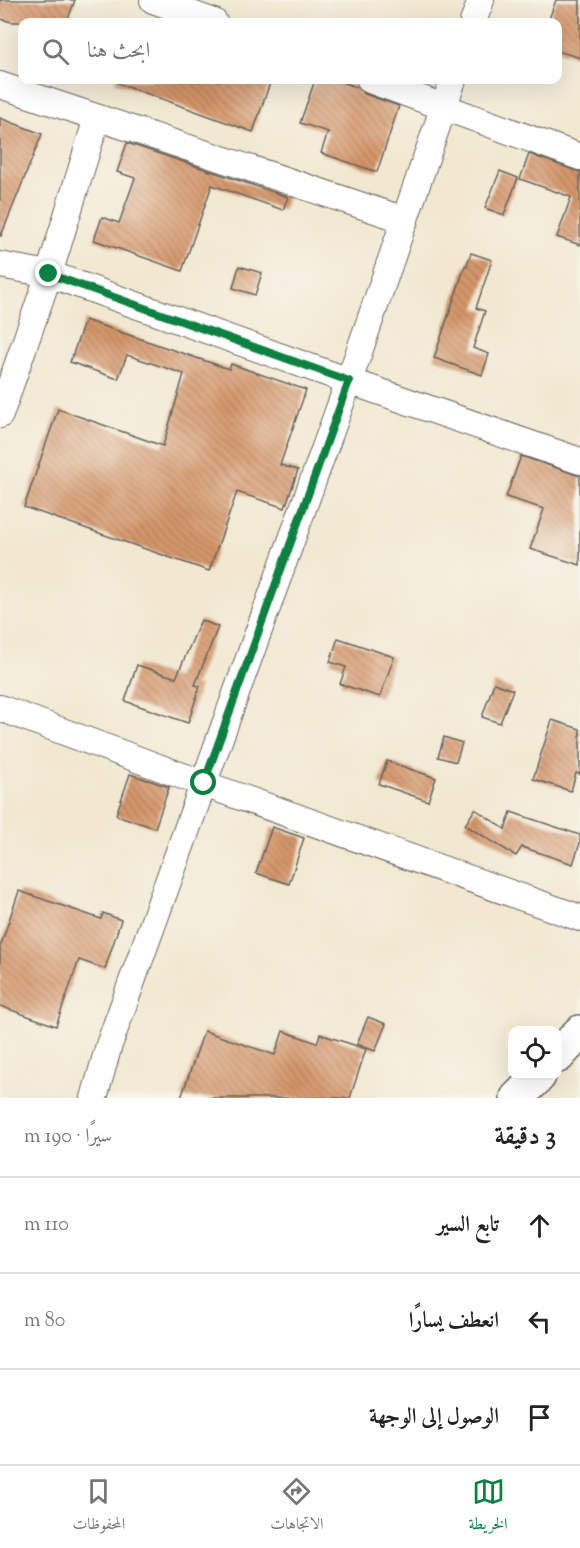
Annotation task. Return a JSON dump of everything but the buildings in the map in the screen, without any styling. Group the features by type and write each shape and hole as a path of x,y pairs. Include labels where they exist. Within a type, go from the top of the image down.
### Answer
{"main road":[{"path":"562,1052 580,1032"},
{"path":"517,1098 535,1080"}],"street":[{"path":"153,0 203,18"},
{"path":"474,18 481,0"},
{"path":"381,84 580,157"},
{"path":"94,1098 109,1045 349,381 452,84"},
{"path":"0,85 405,220"},
{"path":"0,415 49,274 98,118"},
{"path":"0,265 49,274 580,461"},
{"path":"0,708 580,918"}],"route":[{"path":"49,274 349,381 204,783"}]}
